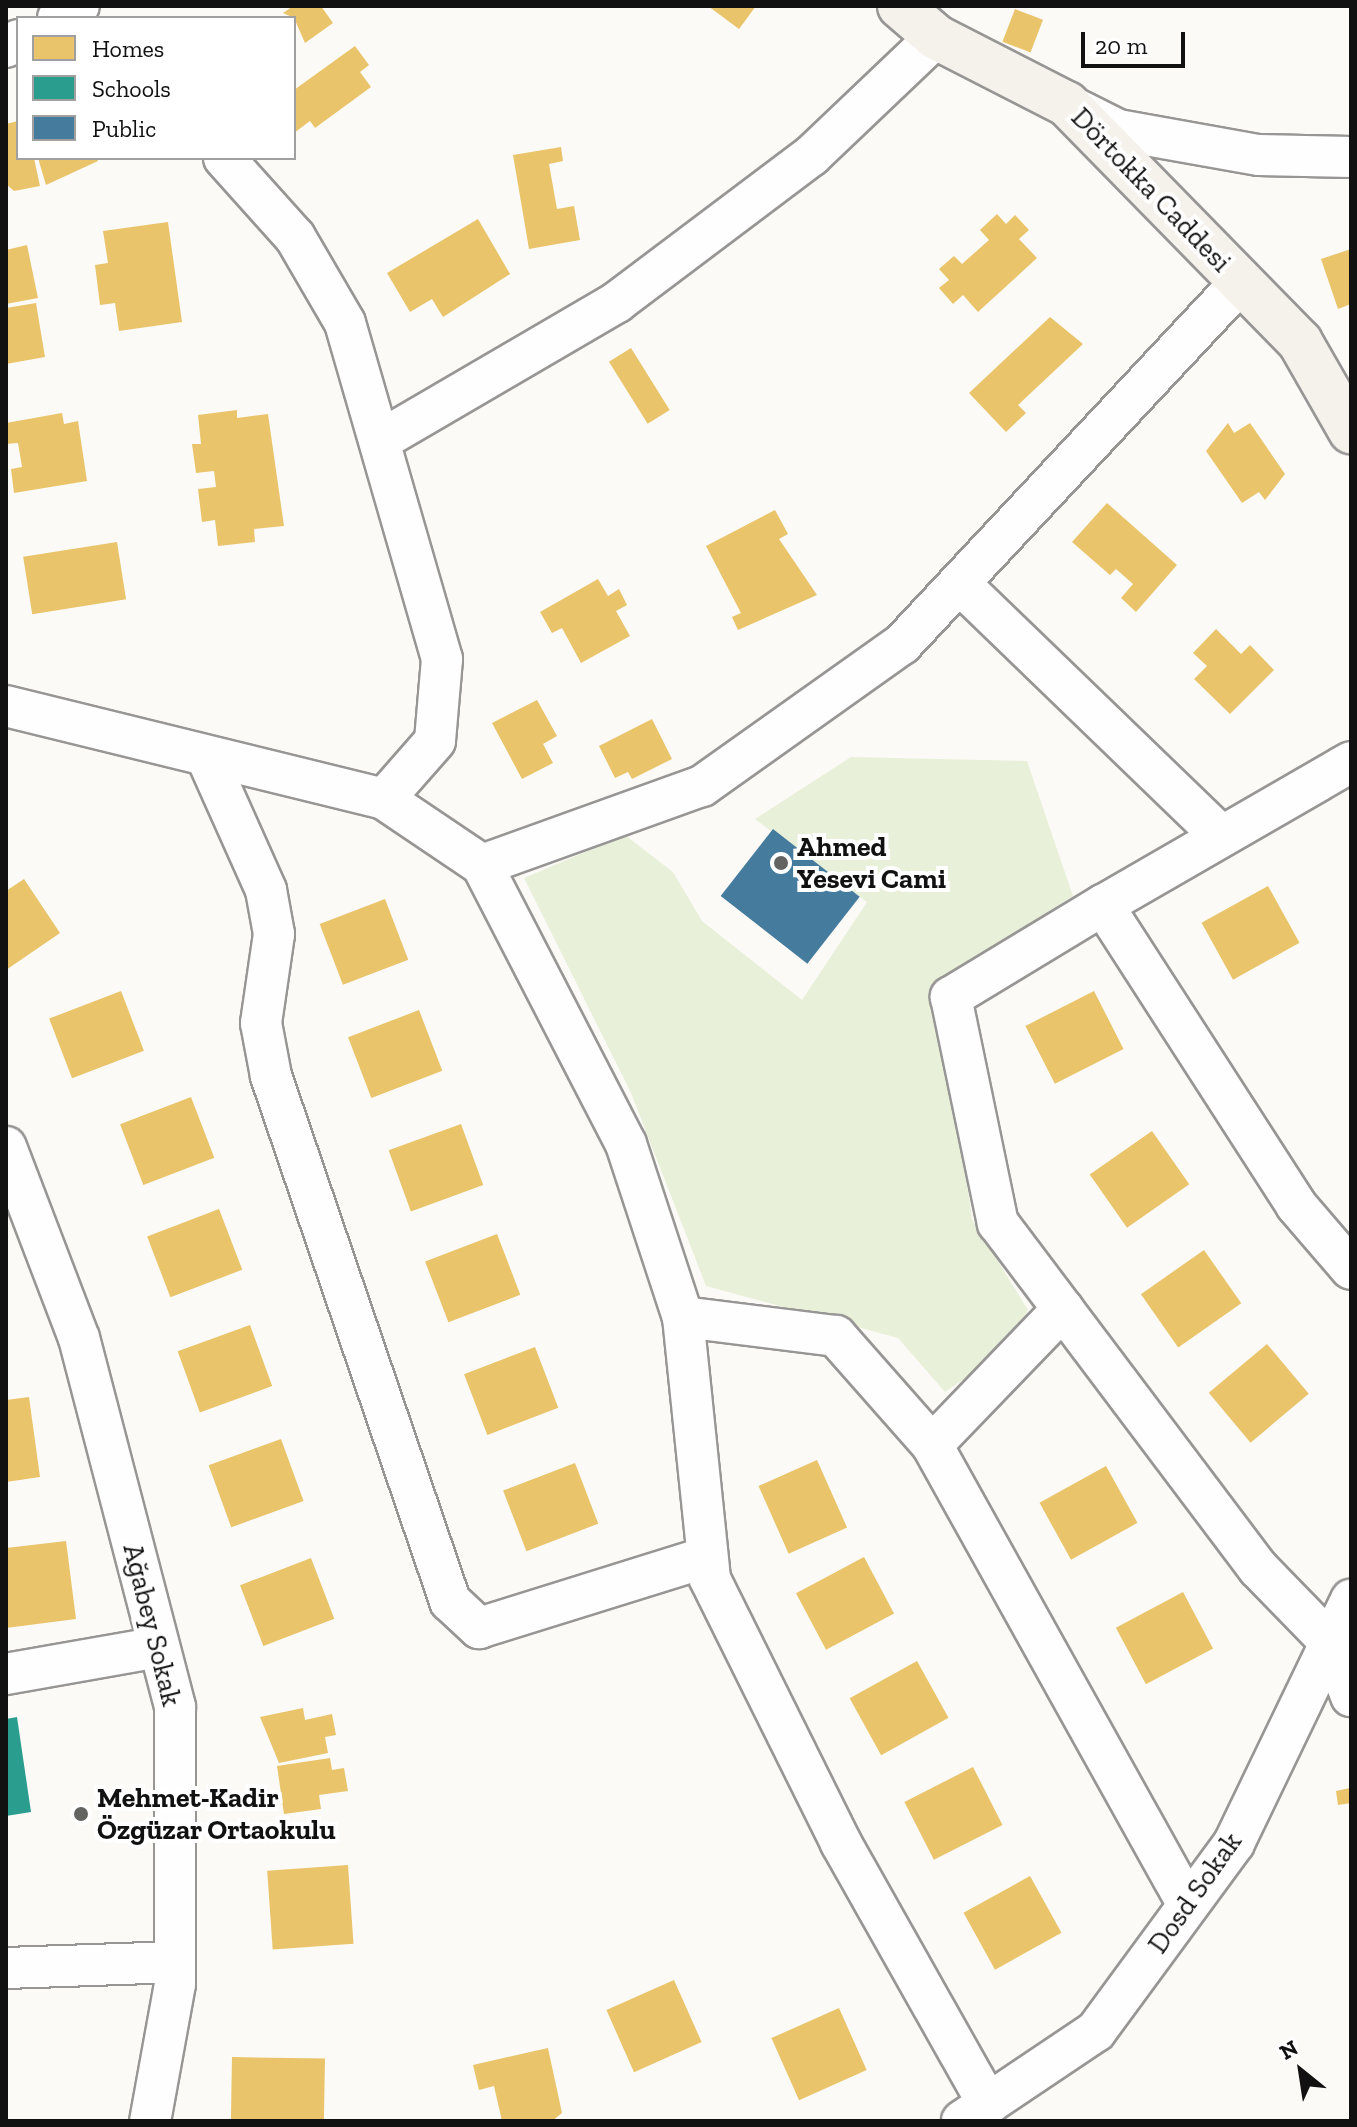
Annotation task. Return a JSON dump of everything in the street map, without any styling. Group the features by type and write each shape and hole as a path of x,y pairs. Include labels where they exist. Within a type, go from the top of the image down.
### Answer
{"street":[{"path":"62,16 79,6"},
{"name":"Dörtokka Caddesi","path":"900,6 936,37 1067,104 1300,342 1351,431"},
{"path":"381,440 617,302 811,156 936,37"},
{"path":"1067,104 1118,130 1259,155 1351,157"},
{"path":"226,160 295,237 345,323 442,659 435,741 384,799"},
{"path":"482,865 702,786 902,644 1241,282"},
{"path":"959,583 1221,836"},
{"path":"6,706 207,758 384,799 482,865 626,1144 683,1317 710,1579 975,2112"},
{"path":"207,758 266,890 274,934 261,1023 271,1076 450,1601 479,1628 707,1557"},
{"path":"1351,762 951,997 998,1223 1258,1568 1331,1643 1351,1696"},
{"path":"1103,905 1296,1205 1351,1269"},
{"name":"Ağabey Sokak","path":"8,1155 79,1338 175,1707 175,1962 150,2121"},
{"path":"932,1445 1063,1309"},
{"path":"683,1317 836,1336 932,1445 1188,1905"},
{"name":"Dosd Sokak","path":"975,2112 1096,2031 1234,1843 1351,1600"},
{"path":"6,1674 159,1647"},
{"path":"6,1968 175,1962"}],"green space":[{"path":"851,757 1027,761 1073,896 938,981 972,1219 1028,1310 1007,1350 945,1392 898,1338 706,1286 631,1093 524,878 625,835 673,872 702,921 802,1000 867,902 755,819"}],"building: Homes":[{"path":"293,6 321,6 333,23 305,43 296,16 283,13"},
{"path":"708,6 756,6 739,29"},
{"path":"1015,9 1043,20 1030,52 1002,42"},
{"path":"355,46 369,65 360,72 371,87 315,128 310,121 296,132 296,89"},
{"path":"16,122 16,160 34,160 40,186 14,191 6,184 6,124"},
{"path":"561,147 563,161 549,164 557,209 574,206 580,240 529,249 513,155"},
{"path":"39,160 98,160 98,161 46,185"},
{"path":"997,214 1006,224 1015,215 1029,230 1019,239 1037,258 978,312 963,295 953,304 939,288 949,280 939,269 954,256 962,264 989,240 980,230"},
{"path":"478,219 510,274 443,317 432,299 410,312 387,273"},
{"path":"168,222 182,322 119,331 115,303 100,305 95,265 108,263 103,231"},
{"path":"27,245 38,298 6,304 6,250"},
{"path":"1351,249 1351,304 1338,309 1321,259"},
{"path":"36,303 45,357 6,364 6,308"},
{"path":"1050,317 1083,344 1018,405 1026,413 1006,432 969,393"},
{"path":"631,348 670,410 648,424 609,362"},
{"path":"237,410 237,418 268,414 284,526 254,529 255,542 218,546 215,520 202,522 198,489 216,487 214,471 196,473 192,444 201,444 198,415"},
{"path":"62,413 64,424 78,421 87,481 14,493 11,469 22,467 18,443 6,444 6,423"},
{"path":"1228,423 1234,433 1250,423 1285,474 1265,500 1259,492 1242,503 1206,451"},
{"path":"1107,503 1177,565 1136,612 1121,598 1133,584 1116,569 1110,575 1072,542"},
{"path":"775,510 788,534 779,539 817,595 738,630 732,617 741,613 706,546"},
{"path":"117,542 126,599 32,614 23,557"},
{"path":"598,579 608,596 619,589 627,605 616,611 630,636 581,663 562,628 552,633 540,612"},
{"path":"1216,629 1241,654 1250,645 1274,670 1230,714 1194,679 1207,666 1193,653"},
{"path":"537,700 557,736 543,744 553,763 522,779 492,723"},
{"path":"652,719 672,759 632,779 628,772 615,778 599,746"},
{"path":"24,879 60,933 6,970 6,891"},
{"path":"1268,886 1300,943 1233,980 1202,923"},
{"path":"385,899 408,960 343,985 320,924"},
{"path":"121,991 144,1051 72,1078 49,1019"},
{"path":"1094,991 1124,1049 1055,1084 1025,1026"},
{"path":"419,1010 442,1071 371,1098 348,1037"},
{"path":"191,1097 214,1158 143,1185 120,1124"},
{"path":"461,1124 483,1185 411,1211 389,1150"},
{"path":"1152,1131 1189,1184 1127,1228 1090,1175"},
{"path":"219,1209 242,1270 170,1297 147,1237"},
{"path":"497,1234 520,1295 448,1322 425,1262"},
{"path":"1204,1250 1241,1303 1178,1347 1141,1294"},
{"path":"250,1325 272,1386 200,1412 178,1351"},
{"path":"1267,1344 1309,1394 1251,1443 1209,1393"},
{"path":"535,1347 558,1408 487,1435 464,1374"},
{"path":"29,1397 40,1477 6,1482 6,1400"},
{"path":"281,1439 304,1501 231,1527 209,1465"},
{"path":"817,1460 847,1528 789,1554 759,1486"},
{"path":"575,1463 598,1524 526,1551 503,1491"},
{"path":"1106,1466 1138,1523 1071,1560 1040,1503"},
{"path":"66,1541 76,1619 6,1628 6,1548"},
{"path":"864,1557 894,1614 826,1650 796,1593"},
{"path":"311,1558 334,1619 263,1646 240,1585"},
{"path":"1183,1592 1213,1649 1146,1684 1116,1628"},
{"path":"917,1661 949,1718 881,1755 850,1698"},
{"path":"303,1708 305,1720 332,1714 336,1735 325,1737 328,1753 279,1763 260,1717"},
{"path":"330,1758 332,1770 344,1768 348,1791 319,1795 321,1809 284,1814 277,1766"},
{"path":"973,1767 1003,1825 934,1860 904,1802"},
{"path":"1350,1788 1351,1803 1338,1805 1336,1791"},
{"path":"348,1865 354,1944 273,1949 267,1871"},
{"path":"1030,1876 1062,1933 995,1970 964,1913"},
{"path":"674,1980 702,2042 634,2072 606,2010"},
{"path":"839,2008 867,2070 799,2100 771,2038"},
{"path":"548,2048 562,2113 552,2121 502,2121 494,2086 479,2090 473,2065"},
{"path":"232,2057 325,2059 324,2121 231,2121"}],"building: Schools":[{"path":"17,1717 31,1812 6,1816 6,1719"}],"building: Public":[{"name":"Ahmed Yesevi Cami","path":"773,829 860,897 807,964 721,896"}],"place":[{"name":"Ahmed Yesevi Cami","path":"781,863"},
{"name":"Mehmet-Kadir Özgüzar Ortaokulu","path":"81,1814"}]}
